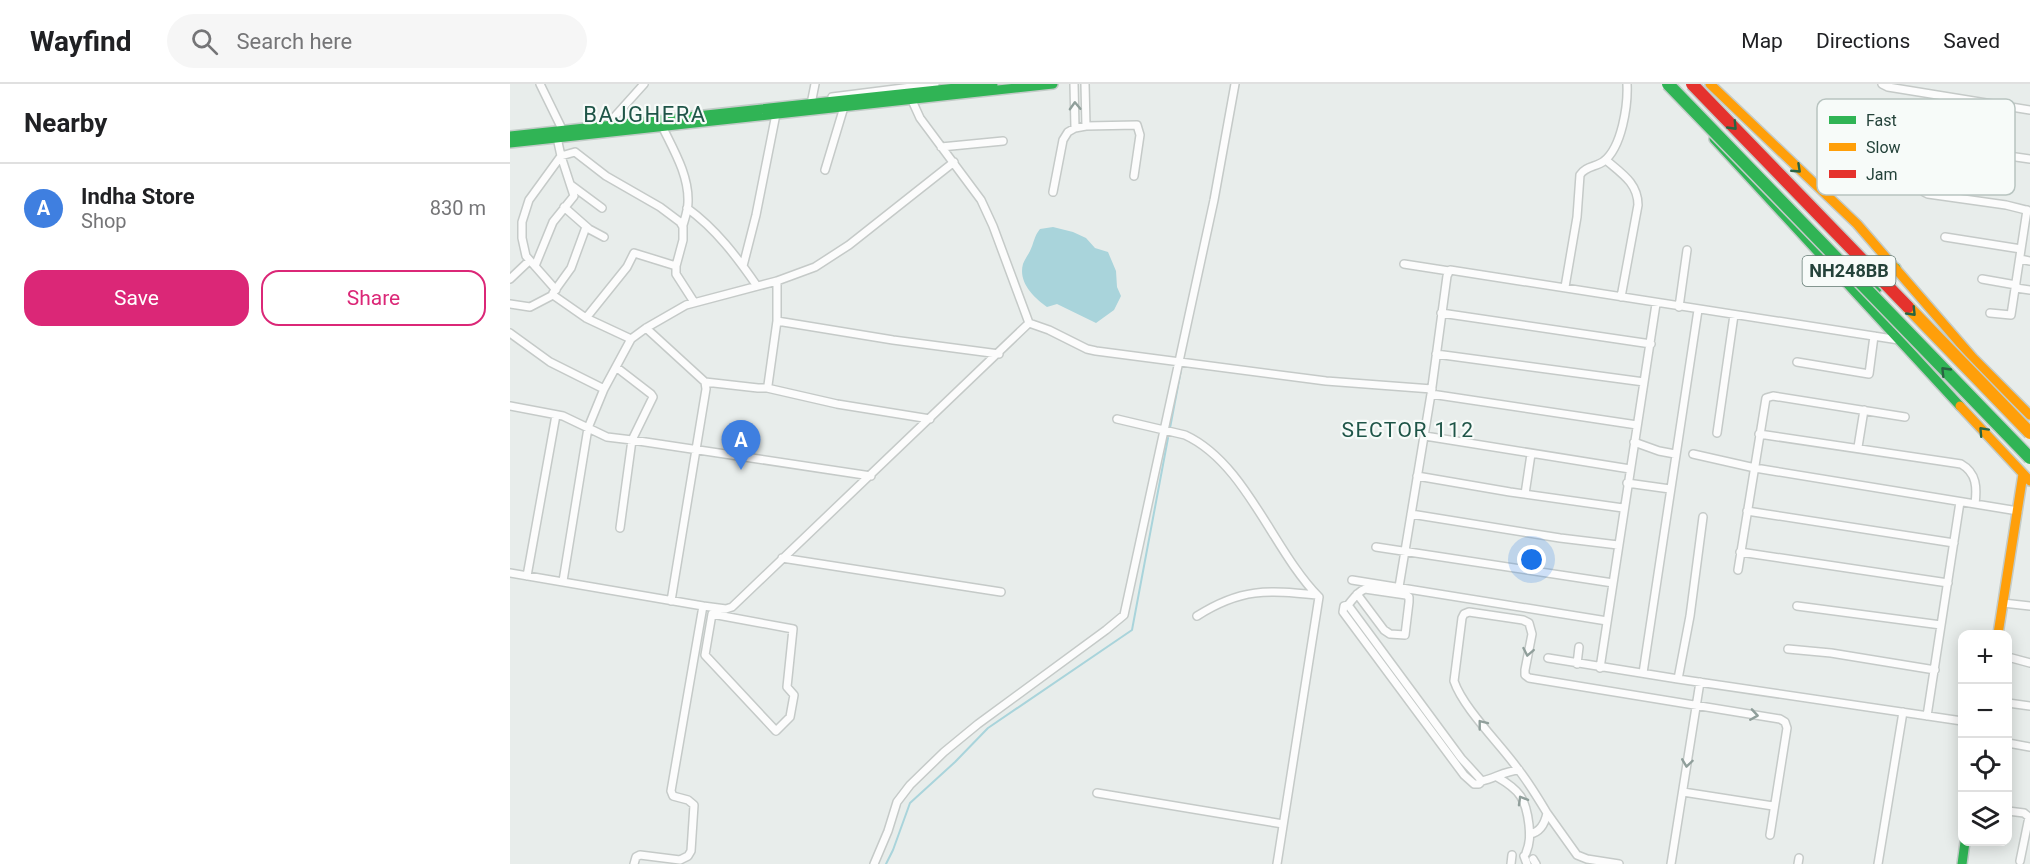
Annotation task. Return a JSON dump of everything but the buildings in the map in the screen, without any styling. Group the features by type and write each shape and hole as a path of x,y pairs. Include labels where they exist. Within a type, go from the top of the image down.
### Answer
{"main road":[{"path":"510,136 662,126 844,107 910,97 935,86 992,84"},
{"path":"510,143 608,124 811,102 910,97 1053,84"},
{"path":"1661,84 2026,477 2018,510 1999,630"},
{"name":"NH248BB","path":"1668,84 2030,458"},
{"name":"NH248BB","path":"1692,84 2030,433"},
{"path":"1710,84 1817,187"},
{"path":"1826,195 1857,224 1973,358 2030,416"},
{"path":"1864,302 1896,268"},
{"path":"1962,864 1964,846"}],"street":[{"path":"510,279 532,263 552,224 574,196 561,156 560,133 540,84"},
{"path":"608,124 644,84"},
{"path":"814,84 811,102 935,86"},
{"path":"1074,84 1075,128"},
{"path":"1085,84 1086,126"},
{"path":"874,864 898,799 944,752 1123,616 1214,200 1235,84"},
{"path":"1565,287 1577,217 1581,173 1606,160 1619,137 1626,108 1627,84"},
{"path":"1882,84 1888,87 1962,99"},
{"path":"910,97 920,118 976,192 993,226 1029,323"},
{"path":"825,170 844,107"},
{"path":"2015,108 2030,110"},
{"path":"743,266 756,215 776,114"},
{"path":"1053,192 1063,140 1068,132 1075,128 1137,125 1140,135 1134,176"},
{"path":"662,126 682,168 687,188 683,240 676,266 677,278 694,302"},
{"path":"941,147 1003,141"},
{"path":"631,339 586,318 554,292 532,263 522,238 525,210 534,193 561,156 570,152 577,153 606,176 660,207 683,225"},
{"path":"2015,157 2030,159"},
{"path":"1606,160 1632,183 1638,196 1621,297"},
{"path":"563,581 588,428 604,389 631,339 646,328 694,302 757,286 815,267 849,246 954,162"},
{"path":"571,185 602,208"},
{"path":"1928,195 2029,210 2010,316 1990,313"},
{"path":"564,207 586,227 604,237"},
{"path":"687,208 711,228 757,286"},
{"path":"510,295 511,304 530,307 554,292 571,268 586,227"},
{"path":"1945,237 2021,249"},
{"path":"1679,307 1687,250"},
{"path":"586,318 627,267 634,253 676,266"},
{"path":"2020,259 2030,261"},
{"path":"1404,264 1899,340"},
{"path":"1400,587 1449,271"},
{"path":"1982,279 2030,290"},
{"path":"766,388 769,383 777,321 777,280"},
{"path":"1600,668 1656,303"},
{"path":"1643,673 1698,310"},
{"path":"1441,313 1651,344"},
{"path":"1717,433 1734,315"},
{"path":"777,321 999,354"},
{"path":"1029,323 1092,351 1432,392 1636,425"},
{"path":"510,573 703,606 726,612 793,629 788,687 794,694 790,717 776,731 705,655 712,614 726,612 735,606 782,558 871,476 1029,323"},
{"path":"646,328 705,382 766,388 837,404 930,419"},
{"path":"510,333 550,362 604,389"},
{"path":"1797,362 1869,374 1874,336"},
{"path":"1436,354 1644,382"},
{"path":"616,367 653,395 632,440 620,528"},
{"path":"671,601 706,389 705,382"},
{"path":"1738,570 1764,402 1769,396 1905,417"},
{"path":"510,406 556,415 607,437 871,476"},
{"path":"1858,447 1864,410"},
{"path":"527,576 556,415"},
{"path":"1117,419 1164,428 1195,439 1218,459 1237,481 1298,572 1319,597 1277,864"},
{"path":"1759,434 1961,464 1970,471 1977,484 1975,504"},
{"path":"1425,436 1629,469"},
{"path":"1634,442 1675,454"},
{"path":"1526,494 1531,454"},
{"path":"1694,454 1755,468 2018,510"},
{"path":"1417,476 1623,508"},
{"path":"1627,483 1670,489"},
{"path":"1927,716 1960,502"},
{"path":"1747,511 1954,543"},
{"path":"1411,514 1618,545"},
{"path":"1678,679 1690,616 1703,517"},
{"path":"1376,546 1613,583"},
{"path":"1740,552 1948,583"},
{"path":"782,558 1001,592"},
{"path":"1352,580 1607,621"},
{"path":"1357,594 1384,630 1390,634 1405,635 1408,596 1363,590 1357,594 1348,605 1344,606 1343,612 1450,749 1467,779 1474,784 1479,784 1506,772 1519,770"},
{"path":"1197,616 1218,603 1250,592 1317,595"},
{"path":"2003,603 2030,606"},
{"path":"634,864 638,855 680,860 688,856 691,850 694,805 688,800 673,796 671,791 703,606"},
{"path":"1797,606 1941,625"},
{"path":"1618,864 1588,862 1577,855 1519,770 1455,684 1460,626 1462,618 1467,613 1523,620 1529,623 1532,634 1525,675 1529,678 1780,719 1785,722 1787,728 1770,835"},
{"path":"1577,663 1579,647"},
{"path":"1788,649 1831,653 1935,670"},
{"path":"1548,658 1600,668 1958,720"},
{"path":"2012,658 2030,663"},
{"path":"1671,864 1700,682"},
{"path":"2012,704 2030,706"},
{"path":"1878,864 1903,712"},
{"path":"2012,744 2030,747"},
{"path":"1497,777 1514,788 1528,809 1530,834 1525,854 1532,862"},
{"path":"1683,792 1773,806"},
{"path":"1097,793 1283,824"},
{"path":"2012,812 2024,813 2029,817 2020,861"},
{"path":"1530,834 1539,830 1547,813"},
{"path":"1511,864 1512,855"}],"water":[{"path":"1053,227 1073,232 1086,238 1095,248 1108,252 1116,271 1117,287 1121,296 1114,310 1096,323 1057,304 1047,307 1032,294 1025,283 1023,264 1036,234 1040,229"}],"waterway":[{"path":"1170,428 1181,370"},
{"path":"886,864 910,803 988,728 1132,630 1168,438"}],"traffic: fast":[{"path":"510,136 993,84"},
{"path":"510,143 1053,84"},
{"path":"1668,84 2030,458"},
{"path":"1714,139 1960,406"},
{"path":"1867,299 1896,268"},
{"path":"1962,864 1964,846"}],"traffic: slow":[{"path":"1710,84 1817,186"},
{"path":"1827,195 1857,224 1973,358 2030,415"},
{"path":"1908,307 2030,433"},
{"path":"1960,406 2030,481"},
{"path":"1999,630 2023,474"}],"traffic: jam":[{"path":"1692,84 1908,307"}],"place":[{"name":"Indha Store","path":"741,470"}],"district":[{"name":"BAJGHERA","path":"645,114"},
{"name":"SECTOR 112","path":"1408,430"}]}
